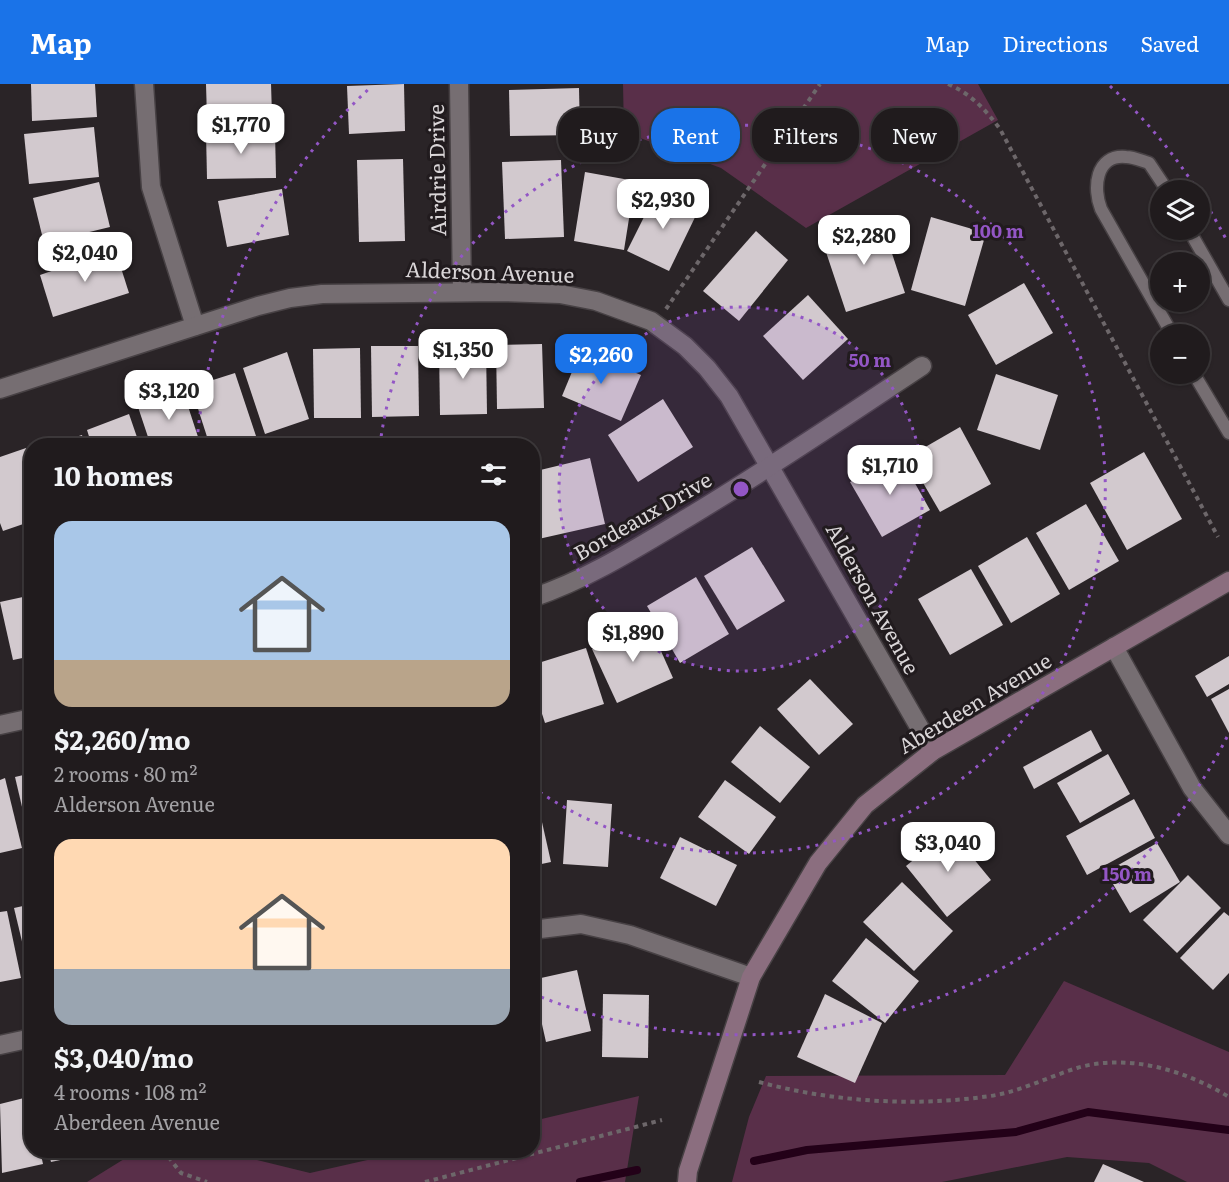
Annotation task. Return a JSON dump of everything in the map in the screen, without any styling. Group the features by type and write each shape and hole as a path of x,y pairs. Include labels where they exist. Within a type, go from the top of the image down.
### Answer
{"street":[{"path":"144,84 151,187 195,326"},
{"name":"Airdrie Drive","path":"459,84 462,292"},
{"name":"Alderson Avenue","path":"0,389 258,306 322,294 462,292 560,294 596,301 651,321 668,332 707,368 729,396 933,751"},
{"name":"Bordeaux Drive","path":"540,595 572,584 771,468 922,366"},
{"name":"Aberdeen Avenue","path":"687,1182 691,1160 751,977 818,863 865,805 933,751 1229,581"},
{"path":"1114,647 1192,788 1229,835"},
{"path":"0,725 24,720"},
{"path":"540,929 581,924 630,935 751,977"},
{"path":"0,1045 24,1040"}],"lane":[{"path":"1160,180 1149,163 1125,156 1109,161 1097,174 1095,195 1166,324"},
{"path":"1195,240 1229,300"},
{"path":"1200,384 1229,433"}],"path":[{"path":"666,310 820,84"},
{"path":"948,84 966,92 985,109 1000,129 1218,537"},
{"path":"759,1082 794,1091 847,1098 942,1100 992,1096 1079,1068 1114,1063 1150,1066 1185,1075 1229,1097"},
{"path":"540,1151 662,1119"},
{"path":"169,1158 181,1173 207,1182"},
{"path":"425,1182 515,1158"}],"shaded area":[{"path":"623,84 978,84 998,120 958,142 958,108 871,108 871,162 923,162 806,228 721,168 705,162 740,162 740,108 651,108 651,142 639,138 639,108 624,108"},
{"path":"1064,981 1229,1052 1229,1182 1187,1182 1149,1163 1067,1157 942,1182 732,1182 749,1117 766,1076 1005,1075"},
{"path":"639,1096 625,1182 87,1182 126,1158 249,1158 310,1173 376,1158 540,1158 540,1119"}],"building":[{"path":"31,84 95,84 97,117 32,121"},
{"path":"206,84 271,84 272,116 207,118"},
{"path":"404,84 405,131 349,134 347,86"},
{"path":"579,88 579,108 558,108 558,135 510,136 509,90"},
{"path":"94,127 99,177 29,184 24,134"},
{"path":"275,131 276,178 207,179 206,132"},
{"path":"403,159 405,241 359,242 357,160"},
{"path":"558,160 561,162 564,237 505,239 502,162"},
{"path":"585,172 635,181 624,250 574,241"},
{"path":"99,182 110,227 44,243 33,198"},
{"path":"282,189 289,235 227,247 218,201"},
{"path":"658,189 699,209 669,271 627,251"},
{"path":"931,217 986,233 965,306 911,290"},
{"path":"881,220 905,293 846,312 822,240"},
{"path":"756,231 788,260 739,321 703,291"},
{"path":"115,249 129,293 53,317 40,275"},
{"path":"1024,283 1053,333 996,365 968,315"},
{"path":"808,295 848,339 803,380 763,336"},
{"path":"542,344 544,408 497,409 496,345"},
{"path":"486,345 487,414 440,415 439,346"},
{"path":"371,346 418,346 419,416 372,417"},
{"path":"360,348 361,418 314,418 313,349"},
{"path":"581,350 641,375 621,421 562,396"},
{"path":"287,352 309,419 265,434 243,368"},
{"path":"235,373 257,438 207,438 191,387"},
{"path":"996,374 1058,395 1040,450 977,430"},
{"path":"182,388 198,438 148,438 137,404"},
{"path":"663,399 693,447 638,482 608,435"},
{"path":"129,414 137,438 90,438 87,430"},
{"path":"960,427 991,484 940,512 908,457"},
{"path":"24,449 24,524 3,531 0,523 0,457"},
{"path":"1144,452 1182,519 1127,550 1090,483"},
{"path":"899,455 930,510 882,537 850,482"},
{"path":"590,458 605,524 540,539 540,470"},
{"path":"1086,504 1119,561 1069,590 1036,533"},
{"path":"1027,537 1060,594 1011,623 978,566"},
{"path":"752,547 785,601 737,630 704,576"},
{"path":"971,569 1003,625 950,655 918,599"},
{"path":"696,577 729,634 680,663 647,606"},
{"path":"24,597 24,658 13,660 0,602"},
{"path":"649,624 673,678 617,703 592,649"},
{"path":"586,648 604,704 545,723 540,708 540,662"},
{"path":"1229,656 1229,684 1207,697 1195,676"},
{"path":"810,679 853,724 819,755 777,709"},
{"path":"1229,689 1229,733 1211,699"},
{"path":"760,726 810,767 780,803 731,762"},
{"path":"1091,730 1102,751 1034,789 1023,767"},
{"path":"1108,754 1130,794 1080,823 1057,783"},
{"path":"24,775 24,815 15,777"},
{"path":"5,778 22,848 0,853 0,780"},
{"path":"725,780 776,817 749,854 698,817"},
{"path":"1134,799 1155,838 1087,875 1066,836"},
{"path":"567,800 612,804 608,867 563,864"},
{"path":"540,813 551,862 540,864"},
{"path":"950,830 991,880 947,917 906,866"},
{"path":"680,837 737,865 716,906 660,878"},
{"path":"1157,843 1180,882 1130,913 1106,872"},
{"path":"1188,875 1221,908 1177,953 1143,920"},
{"path":"902,882 953,931 914,971 863,922"},
{"path":"24,906 24,950 14,908"},
{"path":"7,911 21,978 0,982 0,912"},
{"path":"1224,912 1229,916 1229,973 1213,990 1180,958"},
{"path":"866,938 919,981 885,1023 832,981"},
{"path":"577,970 591,1031 546,1042 540,1015 540,978"},
{"path":"603,994 649,995 648,1058 602,1057"},
{"path":"825,994 882,1023 855,1083 797,1057"},
{"path":"24,1098 24,1158 42,1158 43,1164 2,1173 0,1104"},
{"path":"50,1158 70,1158 51,1162"},
{"path":"1103,1164 1144,1182 1094,1182"}],"waterway":[{"path":"754,1161 807,1150 1016,1132 1088,1112 1229,1130"},
{"path":"580,1182 637,1170"}]}
